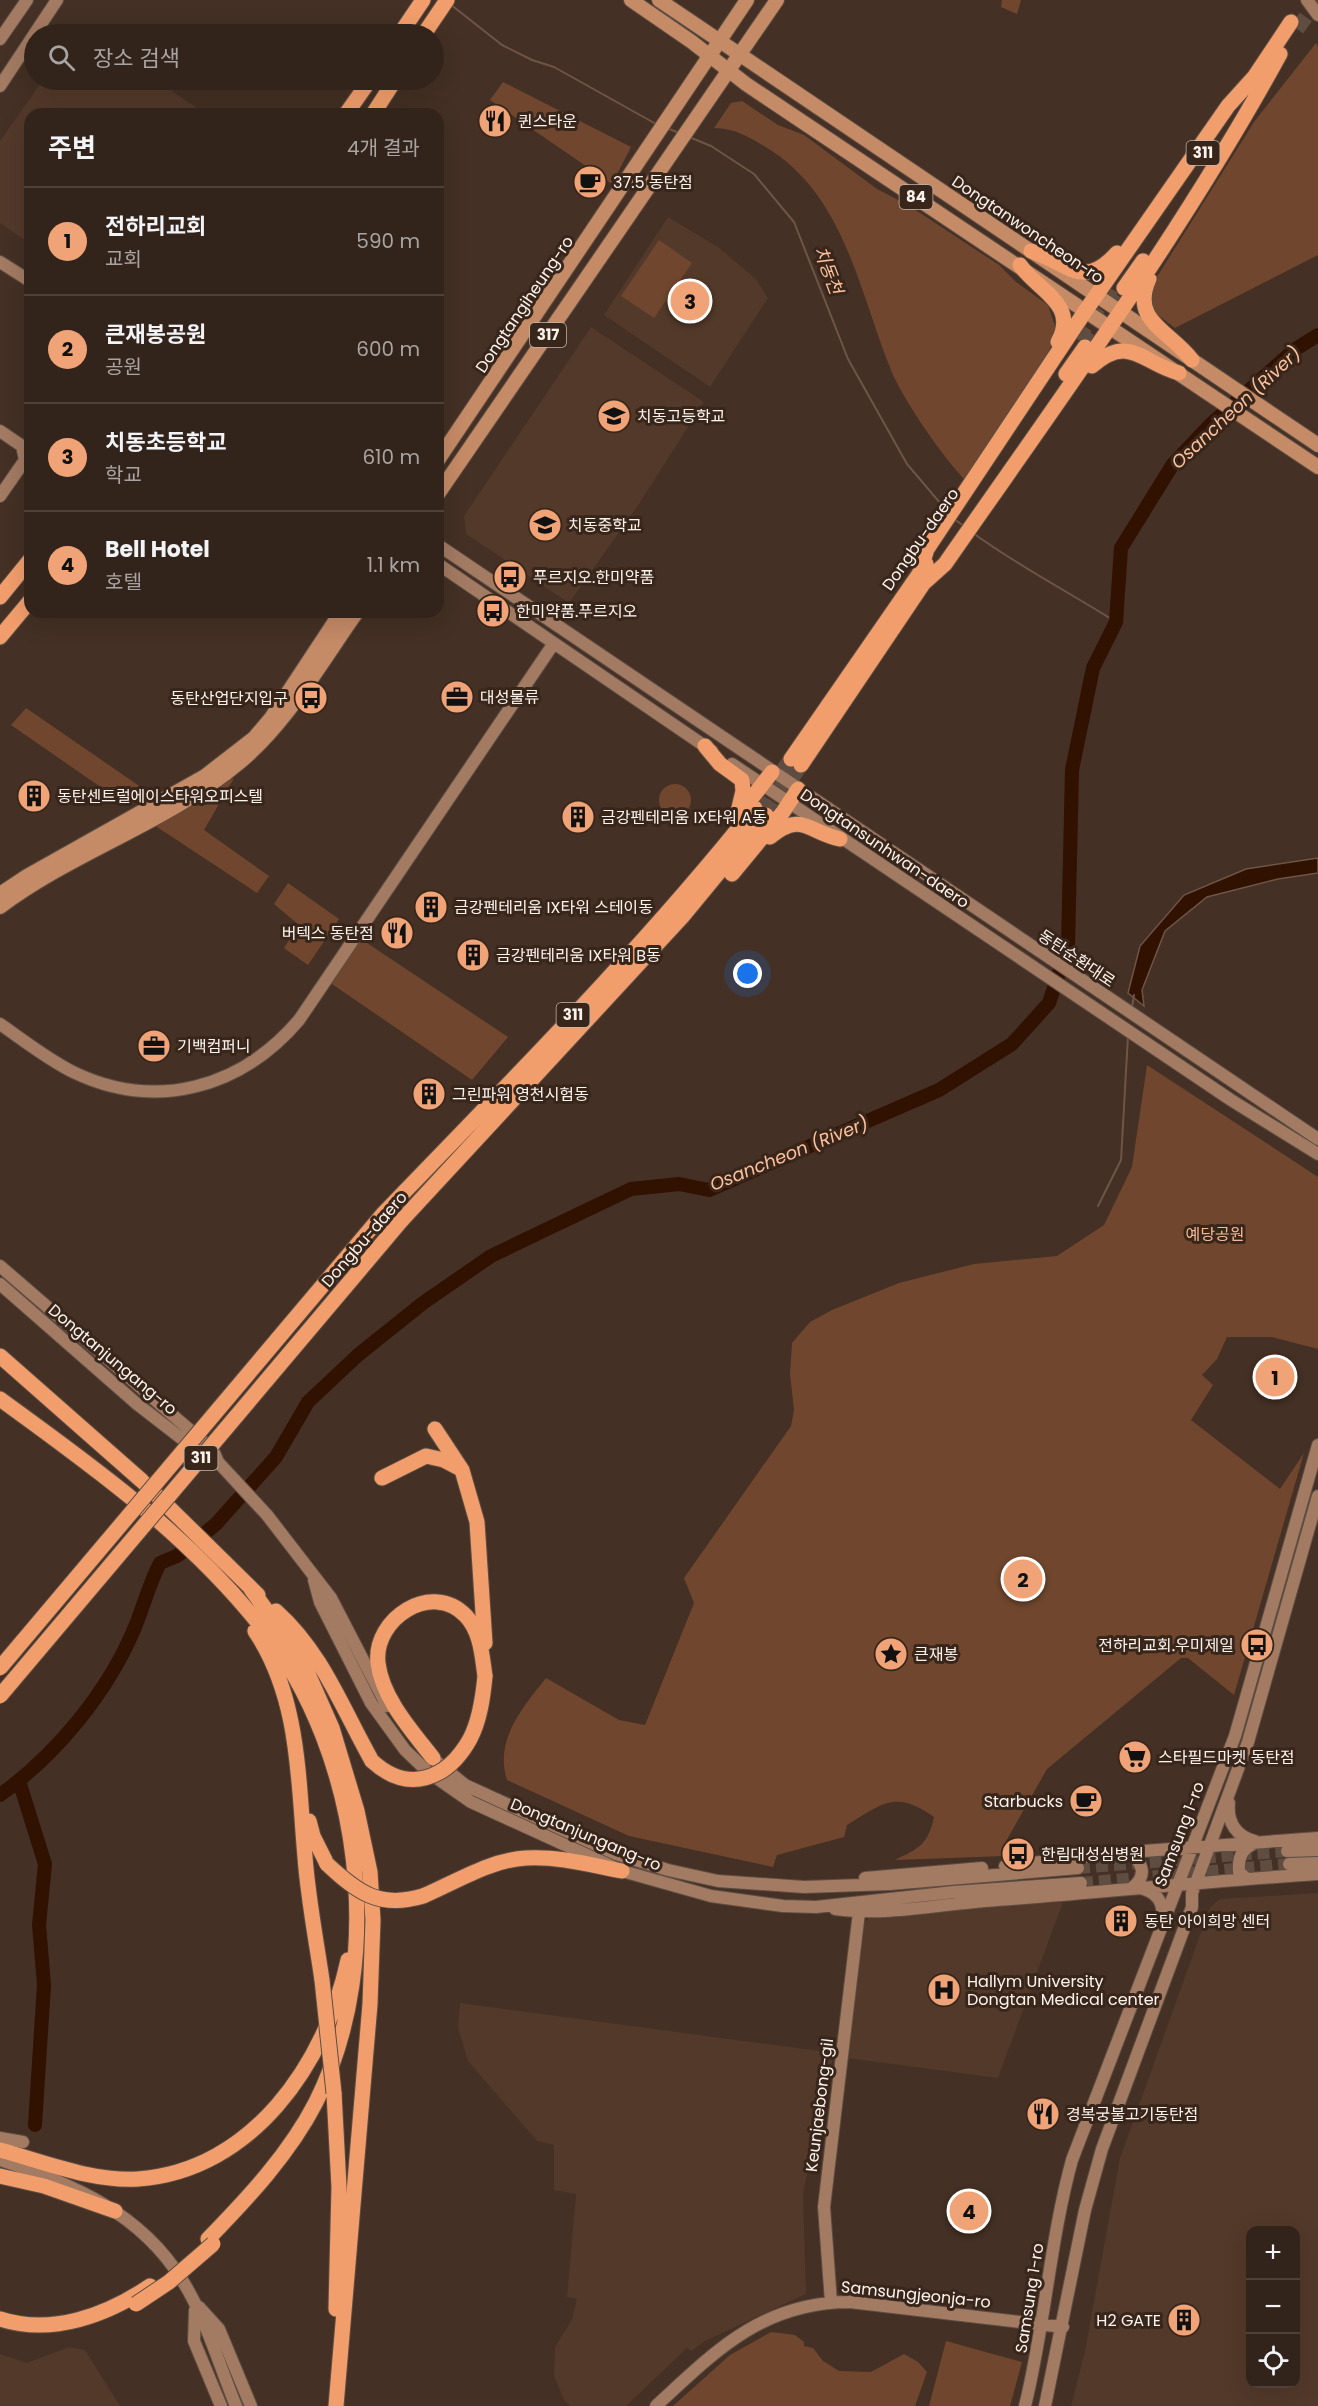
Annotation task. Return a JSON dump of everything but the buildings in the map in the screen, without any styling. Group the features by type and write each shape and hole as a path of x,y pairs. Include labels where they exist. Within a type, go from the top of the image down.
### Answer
{"highway":[{"path":"406,24 423,0"},
{"path":"431,24 447,0"},
{"name":"311","path":"1294,26 1280,54 1119,286 1256,75 1294,26"},
{"path":"978,495 1077,376 1111,327 1236,136 1280,54"},
{"path":"978,495 1052,361 1228,106 1256,75"},
{"path":"350,108 363,90"},
{"path":"377,108 389,90"},
{"path":"1031,251 1048,257 1068,270 1085,273 1105,267 1143,228"},
{"path":"1165,245 1144,290 1144,305 1152,322 1180,344 1192,360"},
{"path":"1020,265 1031,280 1055,297 1064,313 1065,322 1053,350 1052,361"},
{"name":"Dongbu-daero","path":"796,762 1081,343"},
{"path":"1077,376 1086,372 1105,354 1117,350 1136,352 1161,368 1179,373"},
{"path":"0,597 24,567"},
{"path":"0,637 24,609"},
{"path":"705,746 720,765 742,780 743,791 736,818"},
{"path":"523,1069 543,1033 736,818 772,772"},
{"path":"512,1103 578,1039 751,853 798,789"},
{"name":"Dongbu-daero","path":"0,1668 383,1214 523,1069 711,863 761,812 682,917 401,1221 0,1696"},
{"path":"751,853 781,828 799,822 825,836 840,839"},
{"path":"0,1356 142,1481 251,1589 283,1617 328,1674 372,1761 382,1771 398,1779 413,1781 428,1778 444,1770 470,1738 480,1713 485,1676 477,1522 462,1470 435,1429"},
{"path":"0,1398 133,1497 224,1586 277,1648 310,1706 334,1773 346,1820 358,1917 355,1972 348,2009 332,2064 302,2127 256,2188 210,2242 107,2319 72,2330 45,2328 0,2319"},
{"path":"382,1478 426,1456 444,1460 462,1470"},
{"path":"224,1586 261,1641 288,1704 301,1786 313,1836 327,1864 357,1890 381,1900 406,1901 423,1896 490,1866 526,1858 567,1861 622,1871"},
{"path":"251,1589 302,1660 332,1728 357,1810 370,1872 373,1957 358,2174 336,2406"},
{"path":"433,1758 404,1720 383,1682 378,1662 380,1645 390,1623 406,1608 417,1603 438,1602 457,1609 466,1616 478,1638 485,1676"},
{"path":"301,1786 305,1858 322,1980 334,2093 339,2187 339,2257 329,2406"},
{"path":"0,2327 23,2332 76,2320 128,2304 169,2282 210,2242 298,2144 329,2093 358,1994 365,1942 364,1880 357,1810"},
{"path":"0,2150 46,2169 103,2178 137,2179 172,2174 209,2160 250,2132 294,2086 310,2062 335,2010 353,1938 356,1900 353,1868"},
{"path":"0,2176 44,2186 115,2211"},
{"path":"329,2406 341,2354"}],"main road":[{"name":"84","path":"631,0 710,56"},
{"name":"84","path":"659,0 720,41"},
{"name":"317","path":"444,485 777,0"},
{"name":"317","path":"710,56 746,1"},
{"path":"746,1 746,9 756,18 766,16"},
{"name":"Dongtanwoncheon-ro","path":"720,41 1318,446"},
{"name":"Dongtanwoncheon-ro","path":"710,56 1179,373"},
{"name":"Dongtangiheung-ro","path":"444,451 710,56"},
{"name":"84","path":"1179,373 1314,465"},
{"path":"0,894 27,876 205,777 246,744 271,718 338,618"},
{"path":"0,907 32,885 118,838 208,785 237,765 278,724 353,618"}],"street":[{"path":"0,39 27,0"},
{"path":"1307,0 1318,15"},
{"path":"39,24 54,1"},
{"path":"0,86 24,48"},
{"path":"0,253 24,268"},
{"path":"0,262 24,277"},
{"path":"0,431 22,446 24,453"},
{"path":"0,496 24,463"},
{"name":"Dongtansunhwan-daero","path":"444,549 555,625 566,622 568,633 980,912"},
{"name":"Dongtansunhwan-daero","path":"444,568 840,839 1318,1154"},
{"path":"0,1024 72,1071 108,1084 145,1090 179,1089 215,1083 253,1063 275,1046 299,1020 554,643"},
{"name":"동탄순환대로","path":"980,912 1318,1139"},
{"path":"0,1266 212,1457"},
{"name":"Dongtanjungang-ro","path":"0,1284 137,1404 212,1457 283,1535 331,1598 379,1693 397,1721 418,1746 465,1785 616,1854 668,1870 718,1881 804,1887"},
{"name":"Samsung 1-ro","path":"1025,2406 1043,2325 1061,2204 1072,2160 1229,1751 1318,1445"},
{"name":"Samsung 1-ro","path":"1045,2406 1085,2210 1104,2143 1192,1907 1192,1893 1230,1796 1248,1742 1318,1496"},
{"name":"Dongtanjungang-ro","path":"311,1573 320,1602 371,1703 405,1750 428,1772 471,1802 622,1871 711,1896 783,1906 816,1906 954,1892 1081,1883"},
{"path":"1221,1817 1217,1820 1214,1818 1231,1768 1229,1751"},
{"path":"1230,1796 1228,1813 1236,1831 1246,1839 1258,1843"},
{"path":"804,1887 887,1874 1318,1838"},
{"path":"1247,1879 1239,1872 1239,1860 1245,1848 1258,1843"},
{"path":"1318,1850 1288,1858 1318,1863"},
{"path":"1130,1852 1138,1860 1142,1871 1139,1881 1133,1887"},
{"path":"804,1887 890,1884 1078,1868"},
{"path":"816,1906 859,1912 1133,1887 1318,1874"},
{"path":"1133,1887 1149,1891 1161,1902 1164,1909 1161,1929"},
{"name":"Keunjaebong-gil","path":"831,2302 824,2207 859,1912"},
{"path":"0,2138 23,2142"},
{"path":"0,2160 46,2169 91,2195 136,2226 166,2257 195,2303 219,2329 251,2406"},
{"name":"Samsungjeonja-ro","path":"656,2406 730,2339 769,2318 791,2310 831,2302 1063,2326"},
{"path":"195,2303 194,2341 221,2406"},
{"path":"195,2303 236,2406"}],"shaded area":[{"path":"36,90 170,90 197,108 24,108 24,240 0,223 0,141"},
{"path":"668,217 718,247 756,279 768,298 710,387 604,315"},
{"path":"591,327 704,402 637,507 569,603 466,534 464,516"},
{"path":"1318,858 1318,873 1278,879 1207,897 1165,931 1142,990 1144,1006 1128,993 1140,946 1184,895 1246,869"},
{"path":"1318,1893 1318,2406 1071,2406 1085,2351 1120,2158 1210,1907 1220,1899"},
{"name":"Hallym University Dongtan Medical center","path":"1063,1902 998,2078 847,2058 865,1922 874,1914"},
{"path":"460,2003 834,2053 803,2193 806,2294 705,2341 691,2351 687,2348 626,2406 570,2406 564,2400 554,2376 555,2347 572,2319 577,2299 567,2297 576,2194 554,2190 554,2145 537,2141 468,2061 458,2028"},
{"path":"69,2347 85,2350 120,2406 0,2406 0,2354 27,2363"}],"green space":[{"path":"1002,0 1021,0 1017,14 1001,7"},
{"path":"1316,43 1318,47 1318,255 1175,328 1154,312 1152,296 1155,280 1254,122"},
{"path":"503,82 631,147 612,184 490,100"},
{"path":"742,101 778,125 804,135 877,189 908,205 999,265 1016,282 1048,305 1057,332 1045,360 965,480 936,444 899,387 846,248 832,218 814,191 792,166 764,146 740,133 714,128 731,103"},
{"path":"659,240 692,263 654,318 621,296"},
{"path":"26,708 151,794 128,806 11,725"},
{"path":"234,778 204,830 269,876 257,893 154,825"},
{"path":"675,784 686,789 691,800 686,811 675,816 664,811 659,800 664,789"},
{"path":"288,883 339,919 308,965 284,948 299,925 274,904"},
{"path":"358,937 508,1037 472,1080 329,982"},
{"name":"예당공원","path":"1147,1065 1318,1177 1318,1349 1272,1337 1227,1337 1217,1359 1202,1375 1213,1385 1191,1420 1280,1489 1304,1453 1234,1695 1188,1658 1181,1658 1047,1769 1005,1843 1004,1856 895,1860 922,1844 929,1833 934,1817 921,1809 899,1802 880,1806 847,1825 844,1837 777,1855 773,1867 629,1836 507,1780 504,1751 508,1738 520,1712 546,1678 619,1720 645,1725 694,1603 684,1578 791,1426 794,1410 790,1374 792,1343 810,1322 832,1310 899,1283 974,1264 1057,1256 1104,1225 1132,1167"},
{"path":"771,2332 795,2335 804,2342 804,2346 813,2348 823,2361 839,2371 871,2372 904,2354 918,2362 927,2372 915,2406 673,2406 730,2355"},
{"path":"946,2341 1022,2362 1010,2406 929,2406"}],"waterway":[{"name":"치동천","path":"450,4 502,45 532,60 554,67 656,124"},
{"name":"치동천","path":"667,128 679,133"},
{"name":"치동천","path":"689,137 711,146 754,174 794,222 848,359 907,464 946,510"},
{"name":"Osancheon (River)","path":"0,1795 21,1779 61,1741 111,1675 135,1627 160,1563 177,1556 216,1524 276,1457 308,1402 358,1355 423,1303 491,1256 631,1189 679,1184 709,1190 939,1090 1012,1044 1049,1003 1068,946 1072,770 1093,668 1116,622 1121,548 1173,464 1210,425 1294,350 1318,335"},
{"name":"치동천","path":"954,519 964,526"},
{"name":"치동천","path":"973,533 1008,557 1116,622"},
{"path":"1132,1007 1134,995"},
{"path":"1098,1206 1121,1160 1128,1036"},
{"path":"19,1781 45,1864 39,1925 44,1985 35,2125"}],"tunnel":[{"path":"1297,29 1318,0"},
{"path":"1077,339 1115,284"},
{"path":"1085,347 1124,288"},
{"path":"755,808 791,759"},
{"path":"766,815 801,765"},
{"path":"1078,1868 1287,1851"},
{"path":"1081,1883 1289,1864"}],"place":[{"name":"퀸스타운","path":"495,121"},
{"name":"37.5 동탄점","path":"590,182"},
{"name":"치동초등학교","path":"690,301"},
{"name":"치동고등학교","path":"614,416"},
{"name":"치동중학교","path":"545,525"},
{"name":"푸르지오.한미약품","path":"510,577"},
{"name":"한미약품.푸르지오","path":"493,611"},
{"name":"대성물류","path":"457,697"},
{"name":"동탄산업단지입구","path":"311,698"},
{"name":"동탄센트럴에이스타워오피스텔","path":"34,796"},
{"name":"금강펜테리움 IX타워 A동","path":"578,817"},
{"name":"금강펜테리움 IX타워 스테이동","path":"431,907"},
{"name":"버텍스 동탄점","path":"397,933"},
{"name":"금강펜테리움 IX타워 B동","path":"473,955"},
{"name":"기백컴퍼니","path":"154,1046"},
{"name":"그린파워 영천시험동","path":"429,1094"},
{"name":"전하리교회","path":"1275,1377"},
{"name":"큰재봉공원","path":"1023,1579"},
{"name":"전하리교회.우미제일","path":"1257,1645"},
{"name":"큰재봉","path":"891,1654"},
{"name":"스타필드마켓 동탄점","path":"1135,1757"},
{"name":"Starbucks","path":"1086,1801"},
{"name":"한림대성심병원","path":"1018,1854"},
{"name":"동탄 아이희망 센터","path":"1121,1921"},
{"name":"Hallym University Dongtan Medical center","path":"944,1990"},
{"name":"경복궁불고기동탄점","path":"1043,2114"},
{"name":"Bell Hotel","path":"969,2211"},
{"name":"H2 GATE","path":"1184,2320"}]}
